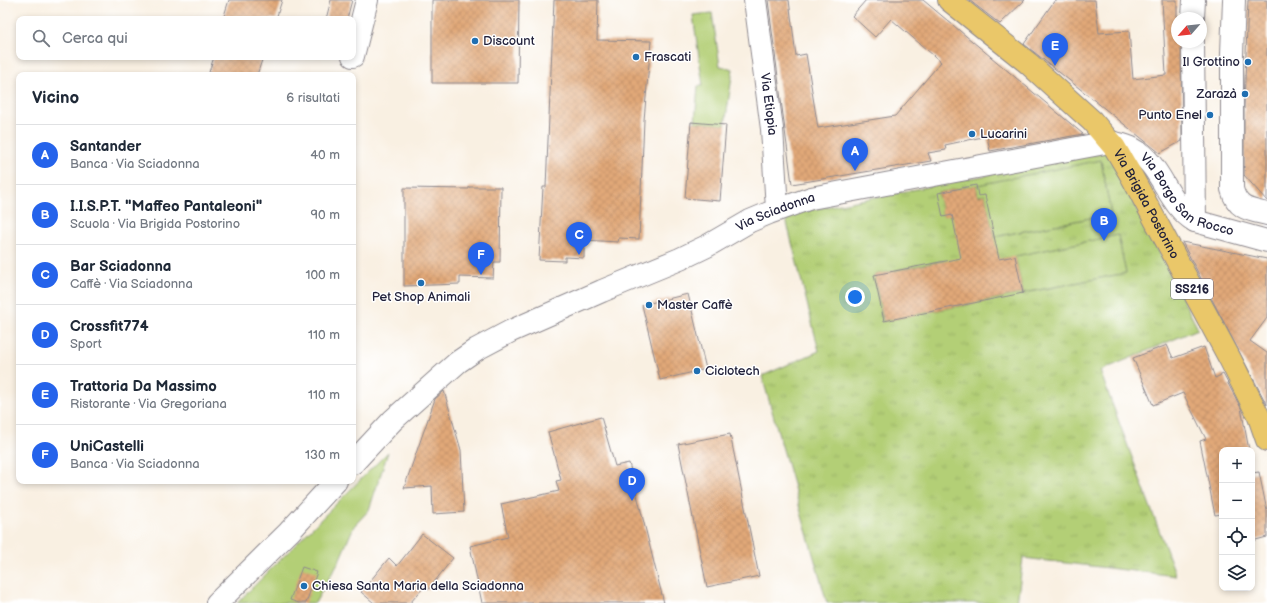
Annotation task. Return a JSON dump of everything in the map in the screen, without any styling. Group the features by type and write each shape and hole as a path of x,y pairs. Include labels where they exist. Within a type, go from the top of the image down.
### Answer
{"main road":[{"name":"SS216","path":"949,0 1028,63 1092,122 1110,142"},
{"name":"Via Brigida Postorino","path":"1110,142 1132,177 1230,359 1259,418 1267,440"}],"street":[{"path":"356,44 366,0"},
{"name":"Via Etiopia","path":"755,0 772,128 778,209"},
{"path":"1193,12 1194,0"},
{"path":"1234,0 1232,48 1232,189 1235,199 1243,207 1267,214"},
{"path":"1193,48 1195,221"},
{"name":"Via Sciadonna","path":"356,460 393,420 466,356 511,331 708,246 750,222 778,209 820,196 1110,142"},
{"name":"Via Borgo San Rocco","path":"1110,142 1134,149 1143,156 1155,170 1182,211 1195,221 1267,240"},
{"path":"217,603 289,532 333,484"}],"green space":[{"path":"712,13 720,66 733,69 725,125 695,122 698,86 703,86 693,15"},
{"path":"1108,151 1198,329 1100,371 1176,576 1023,558 1017,603 827,603 762,376 819,351 785,215","holes":["1101,160 1111,214 979,240 991,261 1118,235 1126,273 883,321 874,275 942,261 974,264 952,215 943,216 938,193"]},
{"path":"1101,160 1111,214 994,237 985,195 978,196 976,185"},
{"path":"1118,235 1126,273 1023,293 1015,256"},
{"path":"388,452 369,510 354,526 339,561 315,603 237,603"}],"building":[{"path":"229,0 282,0 277,16 224,16"},
{"path":"331,0 352,0 348,16 327,16"},
{"name":"Discount","path":"432,0 519,0 518,83 432,83"},
{"path":"554,0 598,0 597,40 651,41 644,120 639,239 619,238 618,242 584,240 584,258 565,257 565,261 539,260 543,187 546,187"},
{"path":"768,0 789,0 796,56 806,54 818,128 895,116 941,62 891,19 875,37 852,16 866,0 923,0 1083,134 990,151 987,136 945,145 946,150 928,153 931,161 792,184"},
{"path":"969,0 1025,0 1000,24"},
{"path":"1055,0 1095,0 1099,33 1129,31 1133,79 1166,75 1162,0 1177,0 1177,12 1171,12 1171,48 1181,48 1182,141 1160,153 1024,44"},
{"path":"1248,0 1267,0 1267,201 1244,175 1244,106"},
{"path":"213,60 262,60 258,72 209,72"},
{"path":"691,122 726,125 720,201 685,198"},
{"path":"976,185 978,196 985,195 999,259 1015,256 1023,293 884,321 874,275 961,258 952,215 943,217 938,193"},
{"path":"469,187 501,187 500,262 494,262 493,278 460,277 460,284 404,286 404,188 469,189"},
{"path":"1182,242 1267,259 1267,318 1250,341 1267,353 1267,405"},
{"path":"688,294 706,369 660,380 642,305"},
{"path":"1167,345 1173,358 1204,347 1215,378 1223,374 1241,408 1248,447 1219,447 1219,514 1215,515 1200,441 1206,439 1183,393 1153,405 1133,358"},
{"path":"444,391 461,450 464,512 433,514 432,486 404,488 435,399"},
{"path":"601,417 615,466 629,463 664,603 482,603 470,546 508,537 501,504 559,491 556,481 561,480 548,432"},
{"path":"730,434 759,576 707,587 678,444"},
{"path":"1259,472 1267,511 1267,537 1255,540 1255,483 1255,473"},
{"path":"422,534 453,558 428,590 424,587 410,603 374,603 361,592 389,558 397,566"},
{"name":"Chiesa Santa Maria della Sciadonna","path":"302,567 317,572 306,603 299,603 290,600"}],"place":[{"name":"Discount","path":"475,41"},
{"name":"Frascati","path":"636,57"},
{"name":"Il Grottino","path":"1248,62"},
{"name":"Trattoria Da Massimo","path":"1055,66"},
{"name":"Zarazà","path":"1245,94"},
{"name":"Punto Enel","path":"1210,115"},
{"name":"Lucarini","path":"972,134"},
{"name":"Santander","path":"855,171"},
{"name":"I.I.S.P.T. \"Maffeo Pantaleoni\"","path":"1104,241"},
{"name":"Bar Sciadonna","path":"579,255"},
{"name":"UniCastelli","path":"481,275"},
{"name":"Pet Shop Animali","path":"421,283"},
{"name":"Master Caffè","path":"649,305"},
{"name":"Ciclotech","path":"697,371"},
{"name":"Crossfit774","path":"632,501"},
{"name":"Chiesa Santa Maria della Sciadonna","path":"304,586"}]}
